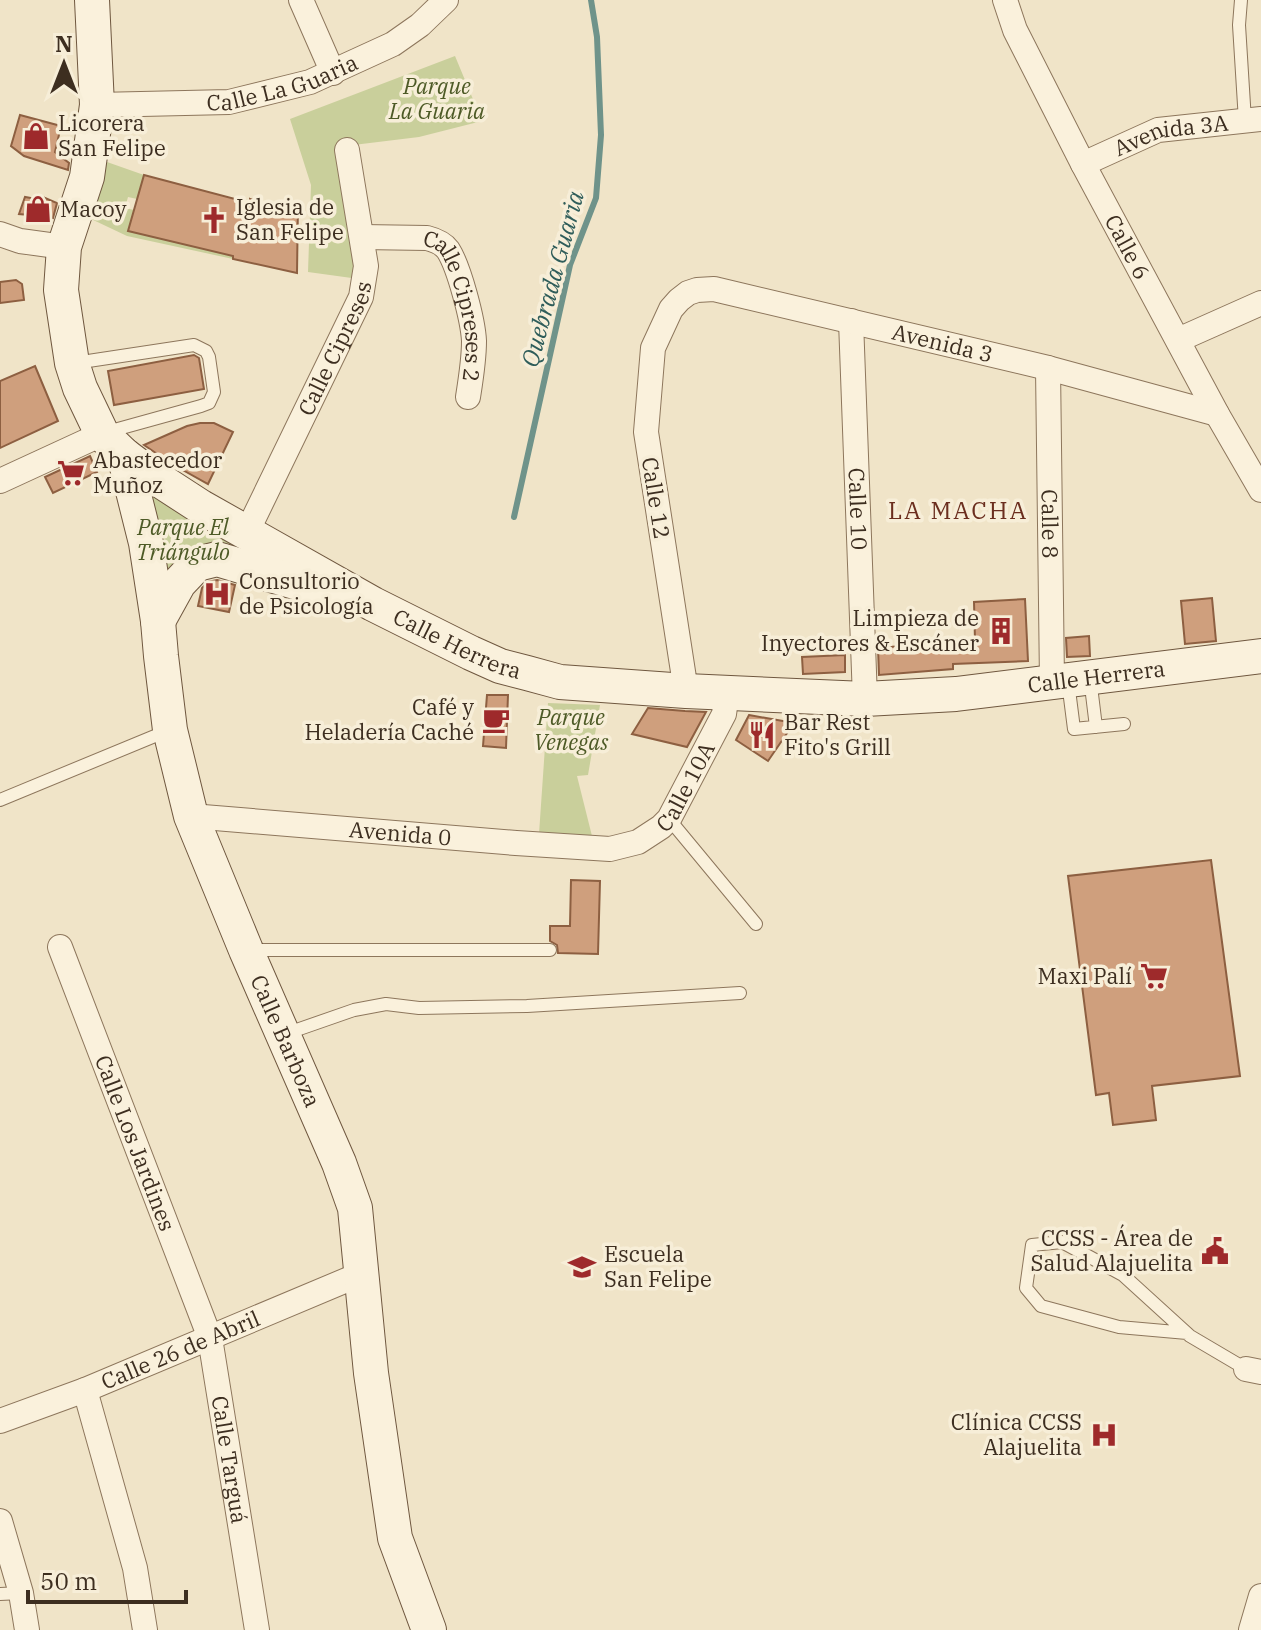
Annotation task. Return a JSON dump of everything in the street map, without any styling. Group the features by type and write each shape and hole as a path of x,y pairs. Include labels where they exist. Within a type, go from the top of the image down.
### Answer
{"street":[{"name":"Calle Herrera","path":"92,0 97,105 87,177 64,247 61,290 72,363 80,388 113,444 144,470 201,507 373,604 500,666 560,682 686,691 865,699 956,694 1261,656"},
{"path":"301,0 333,73"},
{"name":"Calle La Guaria","path":"97,105 229,102 310,82 393,44 420,25 446,0"},
{"name":"Calle 6","path":"1005,0 1015,30 1083,164 1261,490"},
{"name":"Avenida 3A","path":"1083,164 1158,130 1253,120"},
{"name":"Calle Cipreses","path":"247,532 361,297 366,266 347,150"},
{"path":"0,234 20,241 64,247"},
{"name":"Calle Cipreses 2","path":"362,237 427,238 436,240 449,251 465,294 474,337 468,397"},
{"name":"Avenida 3","path":"671,309 688,293 714,289 1048,368 1217,414"},
{"path":"1178,340 1261,303"},
{"name":"Calle 12","path":"671,309 653,348 646,432 686,691"},
{"name":"Calle 10","path":"851,321 865,699"},
{"name":"Calle 8","path":"1048,368 1070,679"},
{"path":"0,481 113,444"},
{"name":"Calle Barboza","path":"113,444 146,543 170,730 191,816 339,1163 355,1208 371,1373 395,1538 429,1630"},
{"path":"158,621 179,583 197,564 217,559 373,604"},
{"name":"Calle 10A","path":"610,849 638,842 669,819 724,714 727,693"},
{"name":"Avenida 0","path":"191,816 610,849"},
{"name":"Calle Los Jardines","path":"60,947 210,1338"},
{"name":"Calle 26 de Abril","path":"0,1420 85,1390 361,1274"},
{"name":"Calle Targuá","path":"210,1338 257,1630"},
{"path":"85,1390 135,1568 145,1630"},
{"path":"0,1521 10,1593 27,1630"},
{"path":"1251,1630 1261,1596"}],"lane":[{"path":"1241,0 1239,25 1253,120"},
{"path":"72,363 194,345 206,351 214,392 209,403 113,444"},
{"path":"1070,679 1096,727"},
{"path":"1070,679 1074,729 1124,724"},
{"path":"0,800 170,730"},
{"path":"669,819 756,924"},
{"path":"246,950 550,950"},
{"path":"284,1035 354,1010 386,1004 419,1008 527,1006 740,993"},
{"path":"1187,1333 1119,1327 1041,1306 1026,1288 1032,1245 1062,1242 1123,1275 1187,1333 1254,1370"}],"green space":[{"name":"Parque La Guaria","path":"455,56 482,121 419,137 337,147 359,279 308,272 311,185 290,119"},
{"path":"107,162 144,175 137,199 128,197 125,208 233,256 233,259 127,236 89,218"},
{"name":"Parque El Triángulo","path":"137,485 335,589 218,553 169,581"},
{"name":"Parque Venegas","path":"548,703 600,705 588,775 577,776 592,836 539,834"}],"building":[{"name":"Licorera San Felipe","path":"20,115 61,126 55,152 69,163 68,170 24,156 11,146"},
{"name":"Iglesia de San Felipe","path":"144,175 250,203 250,199 261,203 298,203 297,273 128,231"},
{"name":"Macoy","path":"38,195 57,203 53,218 41,216 28,219 30,215 19,214 25,197 36,199"},
{"path":"16,280 22,284 24,300 0,303 0,282"},
{"path":"194,355 199,358 204,389 114,405 108,371"},
{"path":"35,366 58,421 0,448 0,381"},
{"path":"200,423 214,423 233,432 208,484 144,445"},
{"name":"Abastecedor Muñoz","path":"90,456 97,472 53,493 45,477"},
{"name":"Consultorio de Psicología","path":"217,580 235,585 229,612 198,606 202,588 208,582"},
{"path":"1212,598 1216,641 1185,644 1181,601"},
{"path":"1025,599 1028,661 953,664 953,669 879,675 878,648 975,640 974,602"},
{"path":"1089,636 1090,656 1067,657 1066,638"},
{"path":"845,655 845,672 803,674 802,657"},
{"name":"Café y Heladería Caché","path":"487,695 508,695 506,748 483,746"},
{"path":"648,708 706,712 687,747 632,734"},
{"name":"Bar Rest Fito's Grill","path":"749,715 794,723 768,761 736,740"},
{"name":"Maxi Palí","path":"1211,860 1240,1076 1152,1086 1156,1120 1113,1125 1109,1093 1096,1095 1068,876"},
{"path":"571,880 600,881 598,954 558,953 557,945 550,941 550,926 570,926"}],"waterway":[{"name":"Quebrada Guaria","path":"514,517 570,265 596,198 601,135 597,37 591,0"}],"place":[{"name":"Licorera San Felipe","path":"36,136"},
{"name":"Macoy","path":"38,209"},
{"name":"Iglesia de San Felipe","path":"214,220"},
{"name":"Abastecedor Muñoz","path":"71,473"},
{"name":"Consultorio de Psicología","path":"217,594"},
{"name":"Limpieza de Inyectores & Escáner","path":"1001,631"},
{"name":"Café y Heladería Caché","path":"496,720"},
{"name":"Bar Rest Fito's Grill","path":"762,735"},
{"name":"Maxi Palí","path":"1154,976"},
{"name":"CCSS - Área de Salud Alajuelita","path":"1215,1251"},
{"name":"Escuela San Felipe","path":"582,1267"},
{"name":"Clínica CCSS Alajuelita","path":"1104,1435"}],"district":[{"name":"LA MACHA","path":"958,511"}]}
